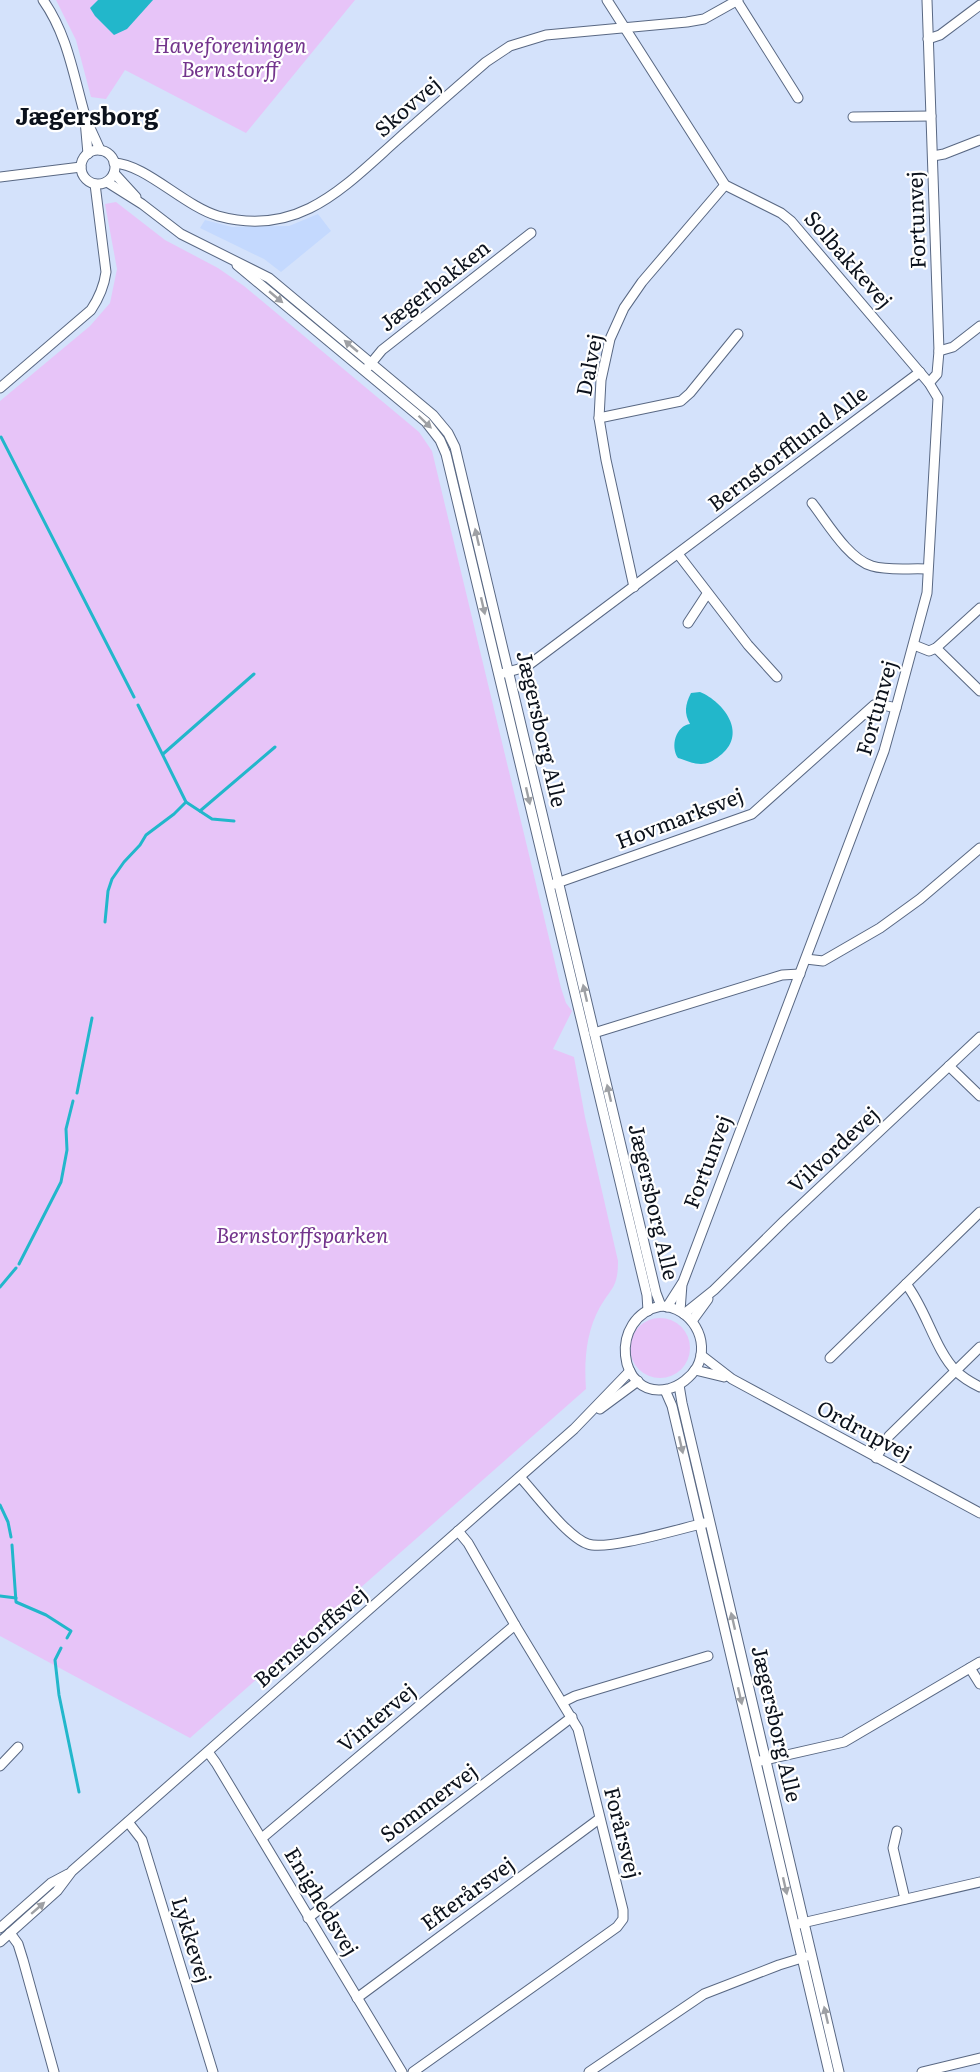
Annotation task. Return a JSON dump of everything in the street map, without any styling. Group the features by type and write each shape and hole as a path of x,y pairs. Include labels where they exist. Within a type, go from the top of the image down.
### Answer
{"street":[{"path":"42,0 54,18 67,47 85,115 100,150 108,154 114,163 114,173 107,182 95,184 86,179 81,167 83,159 88,154 100,150"},
{"name":"Solbakkevej","path":"607,0 725,184 781,213 791,221 929,383"},
{"name":"Fortunvej","path":"664,1306 682,1282 884,751 927,593 938,398 929,383 937,374 939,351 927,0"},
{"path":"738,1 798,98"},
{"name":"Skovvej","path":"114,163 129,165 187,202 216,215 249,220 282,218 324,202 343,188 486,62 503,50 546,35 704,19 738,1"},
{"path":"928,39 940,35 980,5"},
{"path":"85,115 88,154"},
{"path":"854,117 931,116"},
{"path":"933,156 980,140"},
{"path":"0,177 81,167"},
{"name":"Jægersborg Alle","path":"114,173 142,204"},
{"name":"Jægersborg Alle","path":"107,182 142,204 181,234 269,278 433,415 448,433 455,447 504,673 647,1295 648,1311"},
{"path":"0,388 91,310 99,298 106,272 95,184"},
{"name":"Dalvej","path":"634,587 599,418 601,380 610,339 624,308 642,282 725,184"},
{"name":"Jægerbakken","path":"364,371 382,350 531,233"},
{"name":"Jægersborg Alle","path":"231,259 426,422 444,447 504,673"},
{"path":"939,351 952,347 980,326"},
{"path":"599,418 681,401 738,334"},
{"name":"Bernstorfflund Alle","path":"504,673 526,668 920,372"},
{"path":"812,503 854,556 864,564 874,567 927,568"},
{"path":"678,554 748,645 777,677"},
{"path":"688,623 707,594"},
{"path":"914,645 929,651 936,648 980,608"},
{"path":"936,648 980,691"},
{"name":"Hovmarksvej","path":"554,884 752,814 874,705 896,708"},
{"path":"806,959 823,961 880,928 920,899 980,849"},
{"name":"Jægersborg Alle","path":"554,884 594,1033 656,1293 664,1306"},
{"path":"594,1033 782,975 800,974"},
{"name":"Vilvordevej","path":"692,1321 714,1290 980,1037"},
{"path":"949,1066 980,1096"},
{"path":"830,1358 980,1212"},
{"name":"Fortunvej","path":"682,1282 682,1312"},
{"path":"906,1284 914,1293 945,1356 956,1371 980,1387"},
{"name":"Vilvordevej","path":"682,1312 714,1290"},
{"path":"664,1306 682,1312 692,1321 700,1337 701,1355 695,1370 680,1385 652,1389 638,1381 630,1371 625,1356 626,1337 634,1323 648,1311 664,1306"},
{"path":"876,1458 889,1436 980,1347"},
{"name":"Ordrupvej","path":"701,1355 732,1379 980,1513"},
{"name":"Ordrupvej","path":"695,1370 732,1379"},
{"name":"Bernstorffsvej","path":"1,1926 51,1883 72,1871 520,1477 574,1429 630,1371"},
{"name":"Bernstorffsvej","path":"574,1429 638,1381"},
{"name":"Jægersborg Alle","path":"680,1385 705,1523 807,1957 839,2072"},
{"name":"Jægersborg Alle","path":"664,1389 672,1406 705,1523"},
{"path":"520,1477 572,1534 589,1544 606,1546 705,1523"},
{"name":"Forårsvej","path":"413,2072 617,1927 623,1918 623,1910 578,1729 468,1543 458,1531"},
{"name":"Vintervej","path":"262,1838 515,1625"},
{"path":"688,1651 691,1661"},
{"path":"563,1702 575,1696 708,1656"},
{"path":"761,1761 844,1742 980,1662"},
{"path":"970,1668 980,1684"},
{"name":"Sommervej","path":"309,1918 572,1718"},
{"path":"0,1766 18,1747"},
{"name":"Enighedsvej","path":"208,1752 402,2072"},
{"name":"Efterårsvej","path":"357,1998 599,1819"},
{"name":"Lykkevej","path":"128,1822 142,1840 213,2072"},
{"path":"897,1831 893,1848 905,1899"},
{"name":"Bernstorffsvej","path":"0,1942 57,1892 72,1871"},
{"path":"799,1924 980,1882"},
{"path":"10,1933 18,1944 54,2072"},
{"path":"589,2072 704,1994 748,1976 807,1957"},
{"name":"Jægersborg Alle","path":"807,1957 828,2072"},
{"path":"922,2072 980,2058"}],"shaded area":[{"path":"318,214 331,231 281,272 264,259 200,228 205,220 232,227 289,226"}],"green space":[{"name":"Haveforeningen Bernstorff","path":"56,0 355,0 246,133 125,70 106,99 91,97 76,40"},
{"name":"Bernstorffsparken","path":"116,202 165,240 218,268 244,286 419,432 432,451 561,988 566,1003 572,1011 553,1049 574,1057 585,1117 618,1261 615,1282 595,1317 589,1337 585,1368 586,1389 190,1738 0,1636 0,401 90,326 110,303 117,269 105,204"},
{"path":"660,1318 672,1320 685,1331 690,1348 688,1360 677,1373 660,1378 648,1376 635,1365 630,1348 632,1336 643,1323"}],"water":[{"path":"98,0 153,0 127,29 114,35 90,8"},
{"path":"700,692 724,710 732,728 729,746 715,759 701,764 678,758 675,748 678,732 690,724 686,713 689,697 691,693"}],"waterway":[{"path":"1,437 134,697"},
{"path":"163,754 254,674"},
{"path":"138,705 186,802 212,819 234,821"},
{"path":"200,811 275,747"},
{"path":"105,922 108,891 112,879 146,835 186,802"},
{"path":"77,1093 92,1018"},
{"path":"19,1264 61,1182 67,1150 66,1129 73,1101"},
{"path":"0,1287 16,1268"},
{"path":"0,1505 8,1522 11,1537"},
{"path":"12,1545 16,1602 46,1615 71,1631 67,1638"},
{"path":"0,1596 16,1598"},
{"path":"61,1648 55,1660 59,1695 79,1792"}],"district":[{"name":"Jægersborg","path":"87,117"}]}
